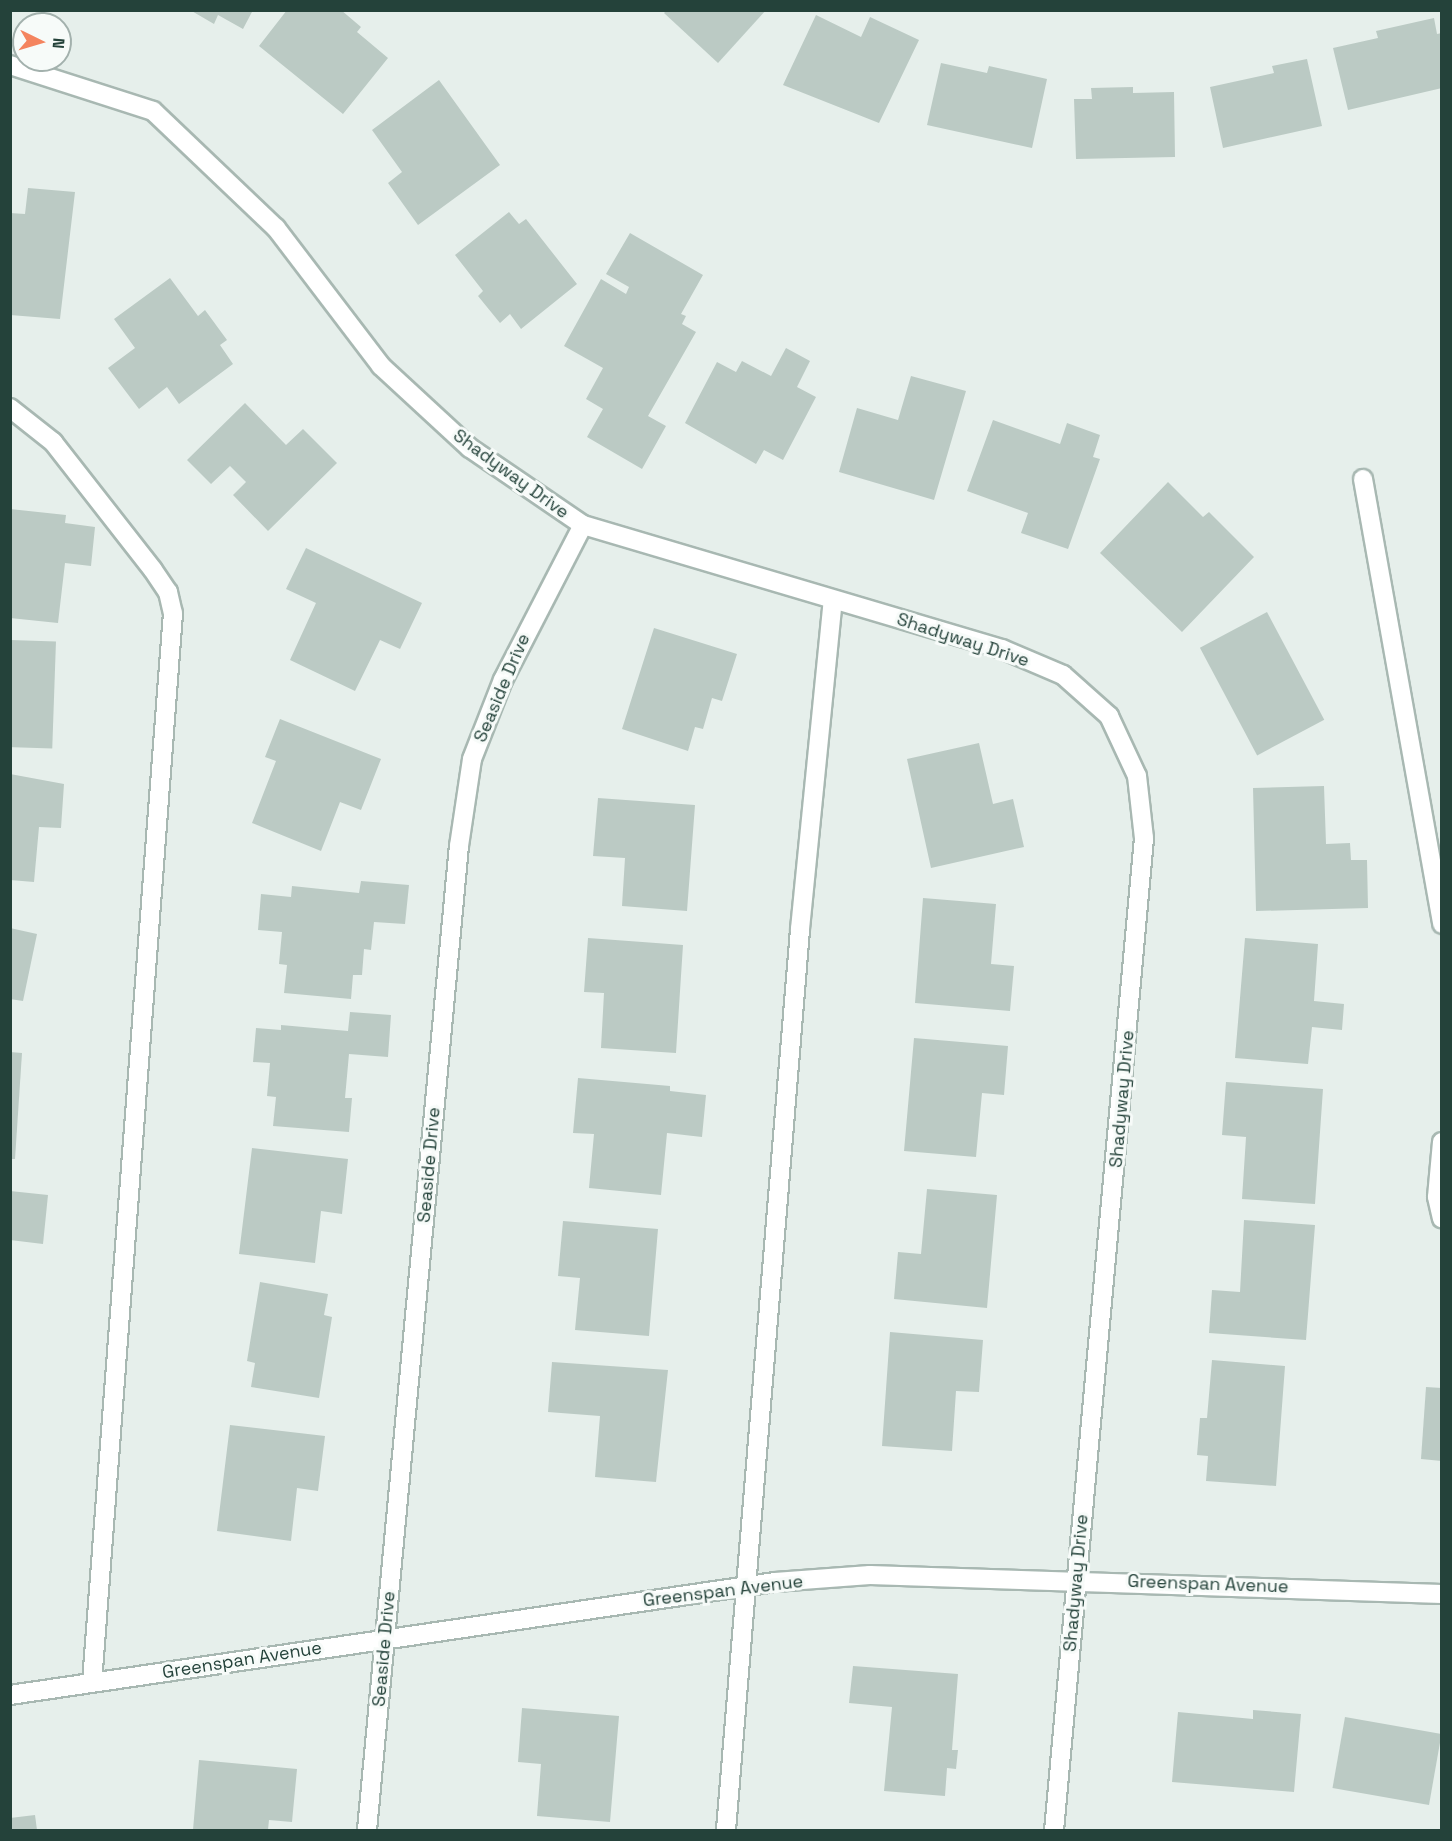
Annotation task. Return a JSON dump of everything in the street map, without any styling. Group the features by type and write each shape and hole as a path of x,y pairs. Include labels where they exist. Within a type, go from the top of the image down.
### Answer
{"street":[{"name":"Shadyway Drive","path":"10,65 153,111 276,228 381,366 470,448 583,525 833,601 1002,649 1063,675 1109,716 1137,776 1144,838 1142,890 1054,1830"},
{"path":"10,408 53,442 153,570 168,592 173,613 92,1682"},
{"path":"1363,479 1442,924"},
{"name":"Seaside Drive","path":"367,1830 459,846 472,759 503,680 583,525"},
{"path":"726,1830 800,929 833,601"},
{"path":"1442,1142 1437,1197 1442,1218"},
{"name":"Greenspan Avenue","path":"10,1695 747,1586 870,1575 1076,1580 1442,1594"}],"building":[{"path":"190,10 253,10 243,29 218,15 214,24"},
{"path":"287,10 341,10 361,27 357,32 388,58 343,114 259,46"},
{"path":"667,10 766,10 718,63 664,13"},
{"path":"816,15 861,37 870,17 919,40 879,123 783,85"},
{"path":"1434,18 1437,34 1442,33 1442,88 1348,110 1333,48 1378,38 1376,31"},
{"path":"1307,59 1322,126 1223,148 1210,87 1274,73 1272,66"},
{"path":"941,63 987,73 989,66 1047,79 1032,148 927,125"},
{"path":"439,80 500,165 418,225 388,183 402,172 372,130"},
{"path":"1133,87 1133,93 1174,92 1175,157 1076,159 1074,99 1092,99 1091,88"},
{"path":"28,188 75,192 60,319 10,315 10,213 25,214"},
{"path":"509,212 519,224 526,219 577,284 521,329 510,314 500,323 478,296 483,291 455,255"},
{"path":"630,233 703,275 681,314 686,316 682,324 696,332 648,416 666,426 642,469 587,437 603,409 586,399 603,368 564,346 601,279 626,294 629,287 606,274"},
{"path":"170,278 198,316 205,310 227,340 220,345 233,364 179,404 167,387 139,409 108,368 135,348 114,319"},
{"path":"786,348 810,361 797,387 816,397 783,460 764,450 756,464 685,423 717,362 736,372 742,361 771,376"},
{"path":"911,376 966,391 934,500 839,472 857,408 898,420"},
{"path":"245,403 286,445 303,429 337,463 268,531 233,495 246,482 230,466 211,484 187,460"},
{"path":"993,420 1060,444 1067,423 1100,435 1093,457 1100,459 1068,549 1021,533 1028,513 967,491"},
{"path":"1168,482 1203,517 1209,512 1254,557 1182,632 1100,553"},
{"path":"10,509 66,515 65,523 95,527 91,566 65,563 58,623 10,618"},
{"path":"306,548 422,603 400,649 380,640 355,691 290,660 316,603 286,589"},
{"path":"1267,612 1324,720 1257,755 1200,648"},
{"path":"654,628 737,654 722,701 712,698 703,729 695,727 688,751 622,729"},
{"path":"10,640 56,642 52,749 10,747"},
{"path":"280,719 381,759 361,810 340,802 321,851 252,823 276,761 265,757"},
{"path":"979,743 993,804 1013,799 1024,847 931,868 907,759"},
{"path":"10,774 64,784 61,828 39,827 34,882 10,880"},
{"path":"1324,786 1326,844 1350,843 1351,860 1367,860 1368,908 1256,911 1253,788"},
{"path":"598,798 695,805 687,911 622,906 625,858 593,856"},
{"path":"361,881 409,885 405,924 374,922 371,950 364,949 362,975 353,975 351,999 284,993 287,965 279,964 282,932 258,930 261,894 291,897 292,886 359,893"},
{"path":"923,898 996,904 991,964 1014,966 1010,1011 915,1003"},
{"path":"10,928 37,934 23,1001 10,999"},
{"path":"588,938 683,945 676,1053 601,1048 604,993 584,992"},
{"path":"1245,938 1318,944 1314,1001 1344,1004 1342,1030 1312,1027 1308,1064 1235,1058"},
{"path":"350,1012 391,1015 388,1057 349,1054 345,1098 352,1098 349,1132 273,1126 276,1097 267,1096 270,1063 253,1062 256,1028 281,1030 281,1025 348,1031"},
{"path":"914,1038 1008,1046 1004,1095 982,1093 976,1157 904,1151"},
{"path":"10,1052 22,1053 15,1159 10,1159"},
{"path":"578,1078 670,1086 670,1091 706,1095 702,1137 667,1133 661,1195 589,1188 594,1134 573,1133"},
{"path":"1226,1082 1323,1089 1315,1204 1242,1199 1246,1137 1222,1135"},
{"path":"252,1148 348,1159 342,1214 321,1211 315,1263 239,1254"},
{"path":"927,1189 997,1195 987,1308 894,1299 898,1252 921,1254"},
{"path":"10,1191 48,1195 43,1244 10,1240"},
{"path":"1244,1220 1315,1225 1306,1340 1209,1333 1212,1290 1240,1292"},
{"path":"563,1221 658,1229 649,1336 575,1330 580,1278 558,1276"},
{"path":"260,1282 328,1294 324,1315 332,1317 319,1398 251,1387 255,1363 247,1361"},
{"path":"890,1332 983,1340 979,1392 956,1391 952,1451 882,1446"},
{"path":"1212,1360 1285,1366 1276,1486 1206,1481 1208,1456 1197,1455 1200,1418 1207,1418"},
{"path":"552,1362 668,1370 656,1482 595,1477 600,1416 548,1412"},
{"path":"1426,1387 1442,1388 1442,1461 1421,1459"},
{"path":"230,1425 325,1436 318,1491 297,1488 291,1541 217,1531"},
{"path":"853,1666 958,1674 952,1750 958,1750 956,1769 947,1768 945,1796 884,1791 892,1707 849,1703"},
{"path":"522,1708 619,1716 610,1822 537,1816 541,1764 518,1762"},
{"path":"1253,1710 1301,1714 1294,1792 1172,1782 1178,1712 1253,1719"},
{"path":"1345,1717 1442,1734 1429,1805 1332,1788"},
{"path":"199,1760 297,1769 292,1822 269,1820 268,1830 193,1830"},
{"path":"35,1815 37,1830 10,1830 10,1818"}]}
